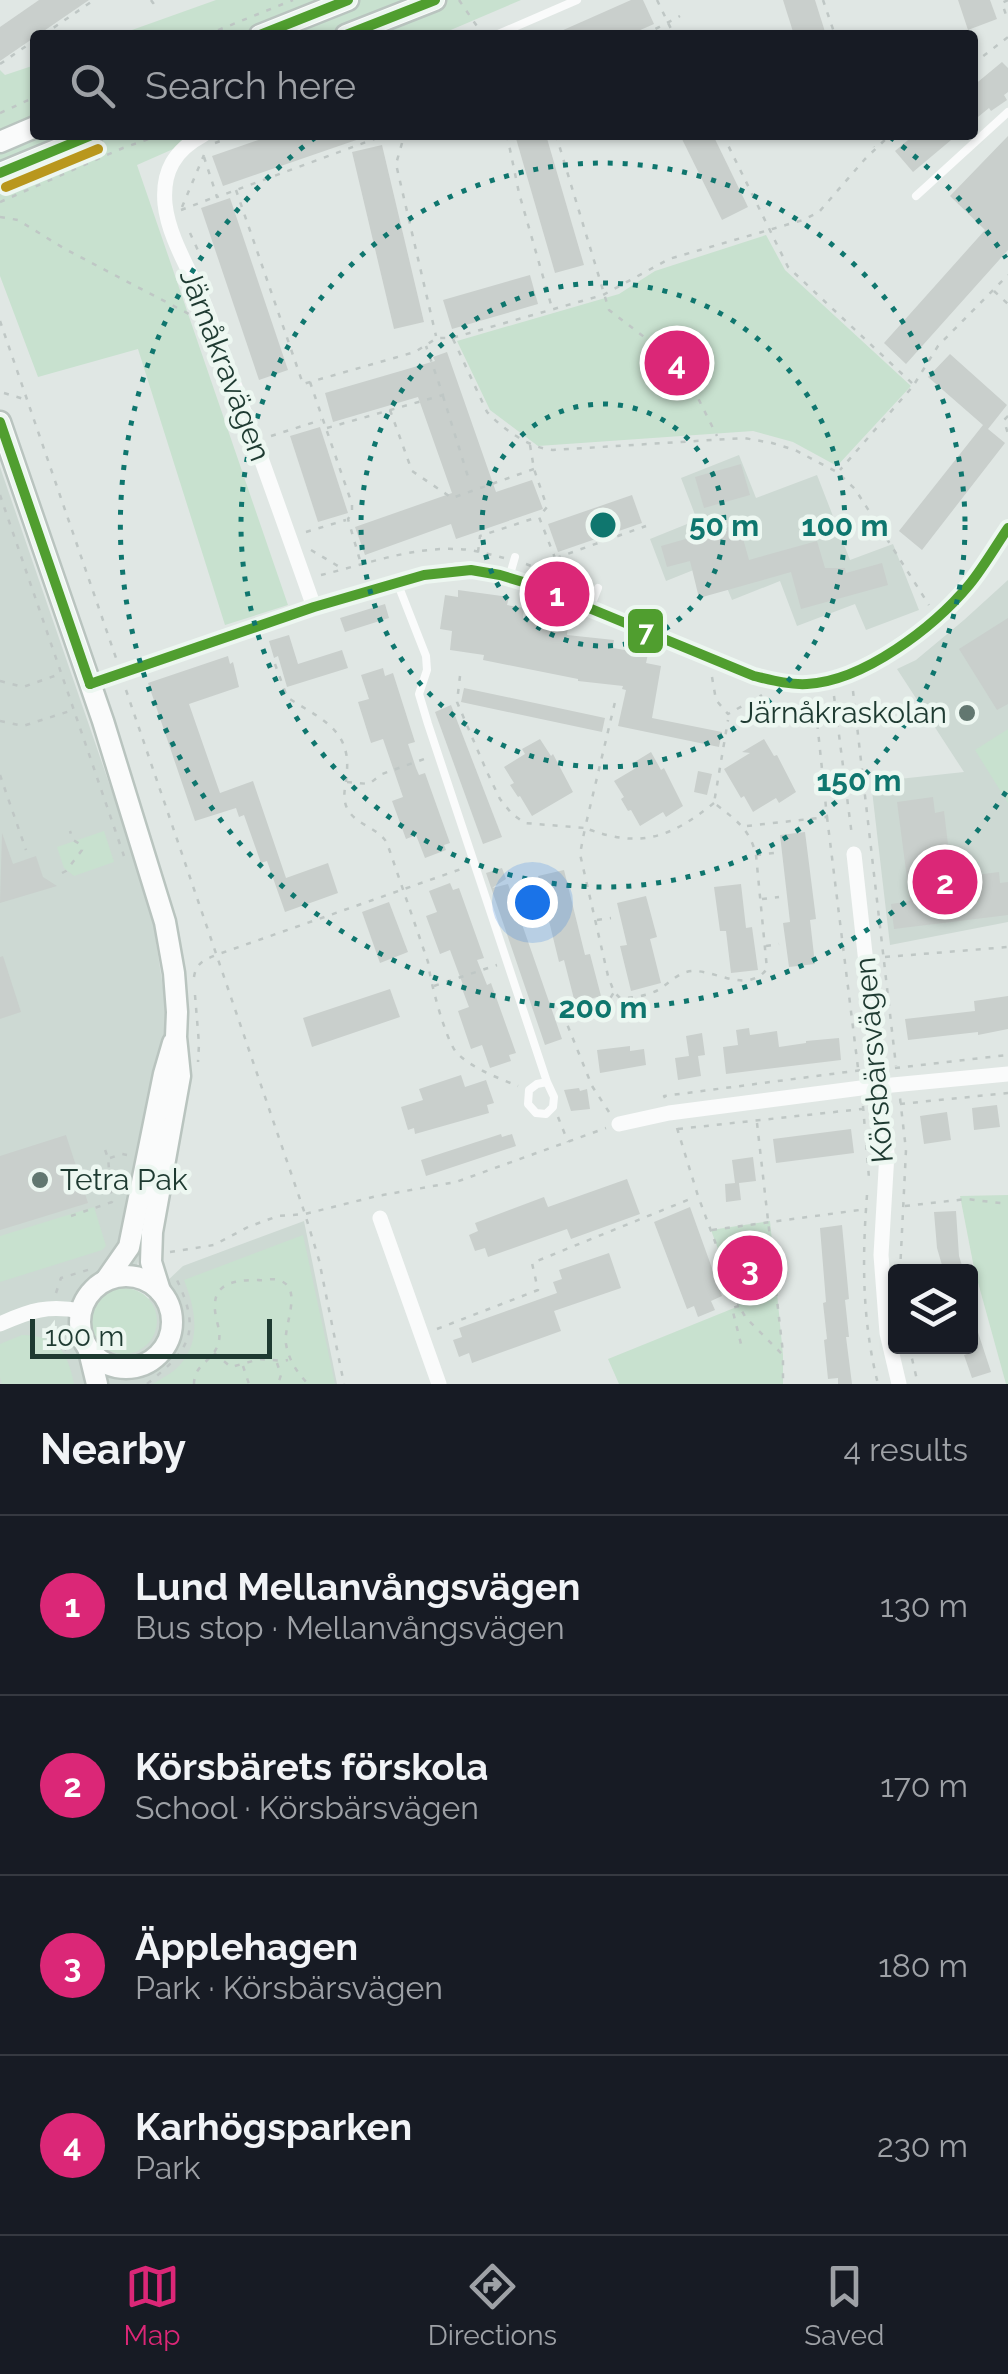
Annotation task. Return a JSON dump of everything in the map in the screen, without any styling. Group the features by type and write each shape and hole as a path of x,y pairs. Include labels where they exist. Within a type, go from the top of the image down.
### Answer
{"main road":[{"path":"273,30 348,0"},
{"path":"359,30 435,0"},
{"path":"0,142 30,129"},
{"path":"0,173 80,140"},
{"path":"0,422 148,863 174,973 180,1076 152,1232 151,1262 168,1304 170,1335 152,1360 137,1366 124,1368 80,1354"},
{"path":"97,1384 80,1354 81,1311 100,1274 118,1267 129,1247 164,1074 176,1037"},
{"path":"100,1274 140,1278 160,1291"},
{"path":"124,1384 137,1366"}],"street":[{"name":"Järnåkravägen","path":"195,140 178,152 171,164 165,205 311,578 314,607"},
{"path":"90,684 314,607 424,574 458,570 595,596 754,676 814,684 880,656 935,620 970,584 1008,528"},
{"name":"Körsbärsvägen","path":"854,854 887,1154 882,1255 885,1314 899,1384"},
{"path":"618,1124 656,1115 878,1086 1008,1074"},
{"path":"380,1218 439,1384"},
{"path":"0,1324 28,1312 55,1307 81,1311"}],"lane":[{"path":"508,30 578,0"},
{"path":"978,139 1008,112"},
{"path":"916,196 977,140"},
{"path":"509,578 514,559"},
{"path":"397,582 426,656 427,670 419,694 554,1096 553,1107 546,1114 536,1112 528,1104 529,1090 547,1082"}],"path":[{"path":"50,30 94,0"},
{"path":"151,0 157,0"},
{"path":"218,30 293,0"},
{"path":"459,0 480,30"},
{"path":"658,0 672,30"},
{"path":"823,0 833,30"},
{"path":"1008,0 1001,2 1008,21"},
{"path":"655,30 680,16"},
{"path":"978,60 1008,36"},
{"path":"0,64 30,43"},
{"path":"0,114 30,99"},
{"path":"0,202 146,140"},
{"path":"223,140 207,146 180,210 371,140"},
{"path":"508,140 552,309"},
{"path":"557,140 609,310 682,366 719,439"},
{"path":"725,140 788,267 914,385"},
{"path":"870,140 875,149"},
{"path":"236,190 303,384 415,352 437,338 452,338 603,295 669,258 803,220 819,212 885,140"},
{"path":"402,144 396,164 437,338"},
{"path":"204,155 217,196"},
{"path":"0,217 18,220 113,275 212,324"},
{"path":"188,226 202,259"},
{"path":"838,472 914,385 938,346 1008,276"},
{"path":"993,290 1008,304"},
{"path":"0,321 305,1214 319,1260 344,1384"},
{"path":"452,338 487,412 539,448 744,438 795,450 838,472 855,489 930,606 936,600"},
{"path":"426,345 470,480"},
{"path":"303,533 348,519 352,513 310,382"},
{"path":"4,393 28,401"},
{"path":"326,428 443,394"},
{"path":"390,410 412,471 452,498 534,469"},
{"path":"1008,416 1004,420 1008,434"},
{"path":"270,437 323,420"},
{"path":"478,552 480,536 539,517 547,507 530,444"},
{"path":"0,494 129,870"},
{"path":"0,515 6,513"},
{"path":"539,517 554,558 553,574"},
{"path":"348,519 362,566"},
{"path":"554,558 646,526"},
{"path":"344,570 308,549 311,578 440,549 514,559 595,596"},
{"path":"274,664 287,698 332,726 344,745 348,764 343,797 348,812 382,833 455,1050 468,1062 529,1090"},
{"path":"0,681 18,687 62,673"},
{"path":"460,676 457,702 500,799 512,814 524,823 586,828 630,840 654,837 692,821 714,803 728,717 716,700 709,673"},
{"path":"29,674 32,684"},
{"path":"832,679 854,854"},
{"path":"745,827 828,816 814,684"},
{"path":"852,685 906,1150 900,1264"},
{"path":"616,702 580,854 606,968 620,998 651,994 688,972 727,980 758,978 767,969 752,839 745,827 714,803"},
{"path":"0,721 23,726 74,709"},
{"path":"44,719 47,728"},
{"path":"346,782 368,784 382,774 438,754"},
{"path":"0,774 26,850"},
{"path":"62,872 82,850 70,832"},
{"path":"756,856 774,854"},
{"path":"197,1074 198,1009 193,983 201,961 475,865"},
{"path":"760,899 779,897"},
{"path":"595,920 610,918"},
{"path":"765,946 779,944"},
{"path":"884,958 1008,947"},
{"path":"432,987 508,962"},
{"path":"606,968 617,965"},
{"path":"168,1241 170,1252 214,1245 262,1221 456,1182 618,1124 592,1086 564,1019 607,1004 614,992"},
{"path":"783,1355 739,1306 678,1129 1008,1093"},
{"path":"755,1102 784,1384"},
{"path":"553,1107 568,1142"},
{"path":"71,1216 112,1202 104,1146"},
{"path":"108,1158 122,1154"},
{"path":"422,1335 538,1290 532,1263 698,1196"},
{"path":"904,1206 967,1199 1008,1204"},
{"path":"711,1230 866,1209"},
{"path":"80,1354 51,1335 56,1290 61,1278 100,1274"},
{"path":"194,1384 194,1373 214,1353 220,1336 215,1310 220,1291 237,1279 277,1279 285,1282 292,1302 285,1332 290,1359 308,1384"},
{"path":"739,1306 732,1308 742,1348"},
{"path":"214,1353 231,1367 260,1360 290,1359"},
{"path":"911,1354 918,1384"},
{"path":"276,1362 281,1374 278,1384"},
{"path":"243,1365 249,1384"}],"shaded area":[{"path":"739,455 756,498 817,475 850,560 893,544 919,610 866,630 855,604 797,626 780,581 732,600 716,561 666,581 650,539 697,520 681,478"},
{"path":"0,467 150,902 175,1066 127,1319 183,1266 304,1221 337,1384 0,1384"},
{"path":"1008,580 1008,922 890,945 871,782 964,772 897,669 916,660"}],"green space":[{"path":"216,0 521,0 451,30 132,30"},
{"path":"30,67 30,140 194,140 137,165 288,605 225,625 138,349 38,377 0,276 0,70 5,75"},
{"path":"766,235 785,270 911,386 837,466 793,442 753,431 538,446 490,410 457,341 619,294 655,271"},
{"path":"1008,729 1008,803 975,750"},
{"path":"104,831 114,862 74,876 64,868 57,847"},
{"path":"1008,1195 1008,1384 978,1282 978,1264 973,1264 960,1196"},
{"path":"94,1207 106,1246 102,1250 0,1282 0,1236"},
{"path":"770,1221 783,1384 619,1384 608,1359 739,1306 711,1230"},
{"path":"303,1235 335,1384 153,1384 177,1368 194,1335 184,1280"},
{"path":"124,1288 137,1290 147,1298 155,1308 155,1334 147,1344 137,1352 124,1354 111,1352 101,1344 93,1334 91,1321 93,1308 101,1298 111,1290"},
{"path":"22,1335 44,1338 59,1347 74,1384 2,1384 0,1344"}],"building":[{"path":"39,0 89,0 45,30 30,30 30,40 0,61 0,27"},
{"path":"631,0 643,0 654,24 640,30 563,30"},
{"path":"783,0 815,0 824,30 792,30"},
{"path":"958,0 990,0 997,19 968,30"},
{"path":"1002,62 1008,68 1008,92 1004,95 1007,100 978,117 978,82"},
{"path":"1008,136 1008,250 906,364 884,343 985,230 950,196"},
{"path":"258,140 356,140 223,186 212,156"},
{"path":"516,140 547,140 584,265 555,273"},
{"path":"682,140 715,140 748,207 722,220"},
{"path":"908,140 951,140 913,172 895,151"},
{"path":"382,145 424,322 394,329 352,152"},
{"path":"230,198 288,370 259,380 201,208"},
{"path":"530,275 538,304 452,329 443,300"},
{"path":"447,352 496,492 532,480 543,509 456,539 451,524 365,555 355,527 452,493 418,397 333,422 325,393 435,361 433,357"},
{"path":"950,354 1007,405 988,429 1005,443 922,550 899,531 983,425 928,377"},
{"path":"320,427 348,513 318,522 290,436"},
{"path":"741,464 750,495 704,508 695,477"},
{"path":"632,495 642,523 558,552 548,524"},
{"path":"739,524 749,560 817,541 825,568 845,568 846,573 882,563 888,585 801,609 791,572 699,598 690,561 667,567 661,546"},
{"path":"458,590 509,597 507,605 524,608 523,618 568,625 567,635 614,640 613,648 648,654 646,663 661,666 652,718 722,732 719,747 618,726 626,690 623,686 578,681 483,660 484,655 450,650 452,631 440,629 445,595 458,597"},
{"path":"385,604 389,618 345,632 340,618"},
{"path":"1008,618 1008,704 997,710 959,649"},
{"path":"289,635 298,664 342,650 348,668 287,687 269,641"},
{"path":"228,656 239,687 189,704 220,793 253,781 286,878 328,863 338,893 285,912 267,861 261,863 244,815 239,817 236,808 195,821 148,683"},
{"path":"383,668 385,676 393,673 415,742 408,744 416,768 419,775 425,773 450,843 444,845 446,850 425,858 416,835 406,839 392,801 403,797 383,739 371,743 358,702 369,699 361,675"},
{"path":"464,688 605,718 602,732 461,702"},
{"path":"451,705 502,837 483,844 435,712"},
{"path":"540,739 553,754 573,792 532,816 510,785 514,783 504,767 525,754 522,749"},
{"path":"764,739 796,792 753,812 724,769"},
{"path":"651,752 661,770 664,768 683,806 640,826 614,781 636,768 633,763"},
{"path":"698,771 712,774 707,795 694,792"},
{"path":"933,797 935,813 944,811 952,878 999,872 1000,883 1008,882 1008,915 894,929 891,904 910,901 897,802"},
{"path":"805,832 816,919 810,920 815,964 789,967 783,923 790,922 780,835"},
{"path":"2,833 13,864 36,856 43,877 57,886 0,903"},
{"path":"502,868 506,879 492,888 508,884 562,1039 545,1045 486,873"},
{"path":"564,870 585,955 590,954 601,996 575,1003 564,960 559,962 538,876"},
{"path":"450,883 453,890 459,888 484,958 477,960 487,985 491,983 516,1053 509,1055 511,1061 490,1068 482,1045 471,1049 458,1011 469,1007 463,985 450,950 440,954 426,916 437,912 429,891"},
{"path":"741,884 746,928 752,927 758,970 731,973 726,931 720,931 714,887"},
{"path":"646,896 657,937 650,939 661,983 631,991 620,946 627,945 617,903"},
{"path":"389,902 408,952 380,963 362,912"},
{"path":"3,956 21,1012 0,1019 0,957"},
{"path":"390,989 400,1017 312,1047 303,1018"},
{"path":"1008,996 1008,1029 908,1040 905,1019 975,1011 974,1001"},
{"path":"749,1028 750,1035 777,1031 779,1047 839,1038 841,1060 726,1074 723,1047 738,1045 736,1030"},
{"path":"702,1033 705,1055 698,1056 701,1076 678,1080 675,1058 689,1056 686,1036"},
{"path":"630,1046 630,1051 644,1049 646,1065 600,1073 597,1050"},
{"path":"461,1075 465,1087 486,1080 494,1103 487,1105 489,1113 415,1134 414,1128 408,1130 401,1107 423,1100 419,1089"},
{"path":"587,1089 590,1109 571,1111 564,1090"},
{"path":"997,1105 1000,1127 974,1130 972,1108"},
{"path":"947,1112 951,1140 924,1144 920,1116"},
{"path":"851,1129 854,1153 776,1163 773,1139"},
{"path":"501,1134 512,1134 516,1146 426,1176 421,1160"},
{"name":"Tetra Pak","path":"66,1135 88,1203 0,1230 0,1156"},
{"path":"753,1157 756,1181 739,1183 741,1200 726,1202 725,1184 735,1183 732,1160"},
{"path":"627,1179 640,1214 571,1239 567,1229 488,1257 485,1248 475,1251 469,1235 478,1231 475,1223 544,1197 548,1207"},
{"path":"690,1207 722,1296 711,1301 715,1310 698,1317 694,1306 687,1309 654,1222"},
{"path":"956,1211 962,1264 942,1264 934,1212"},
{"path":"842,1225 849,1299 845,1300 846,1337 852,1384 838,1384 838,1378 828,1379 824,1340 826,1302 820,1228"},
{"path":"609,1253 621,1288 554,1311 561,1331 472,1363 469,1353 459,1357 453,1340 462,1337 459,1328 557,1293 553,1282 562,1279 559,1270"},
{"path":"978,1332 991,1372 972,1378 964,1355 978,1354"}],"transit line":[{"path":"273,30 348,0"},
{"path":"359,30 435,0"},
{"path":"0,173 80,140"},
{"name":"130","path":"6,187 98,149"},
{"name":"7","path":"0,422 90,684"},
{"name":"7","path":"90,684 314,607 424,575 471,570 533,585 754,676 794,684 829,681 874,662 937,618 969,585 1008,528"}],"place":[{"name":"Karhögsparken","path":"677,363"},
{"name":"Lund Mellanvångsvägen","path":"557,594"},
{"name":"Järnåkraskolan","path":"967,713"},
{"name":"Körsbärets förskola","path":"945,882"},
{"name":"Tetra Pak","path":"40,1180"},
{"name":"Äpplehagen","path":"750,1268"}]}
